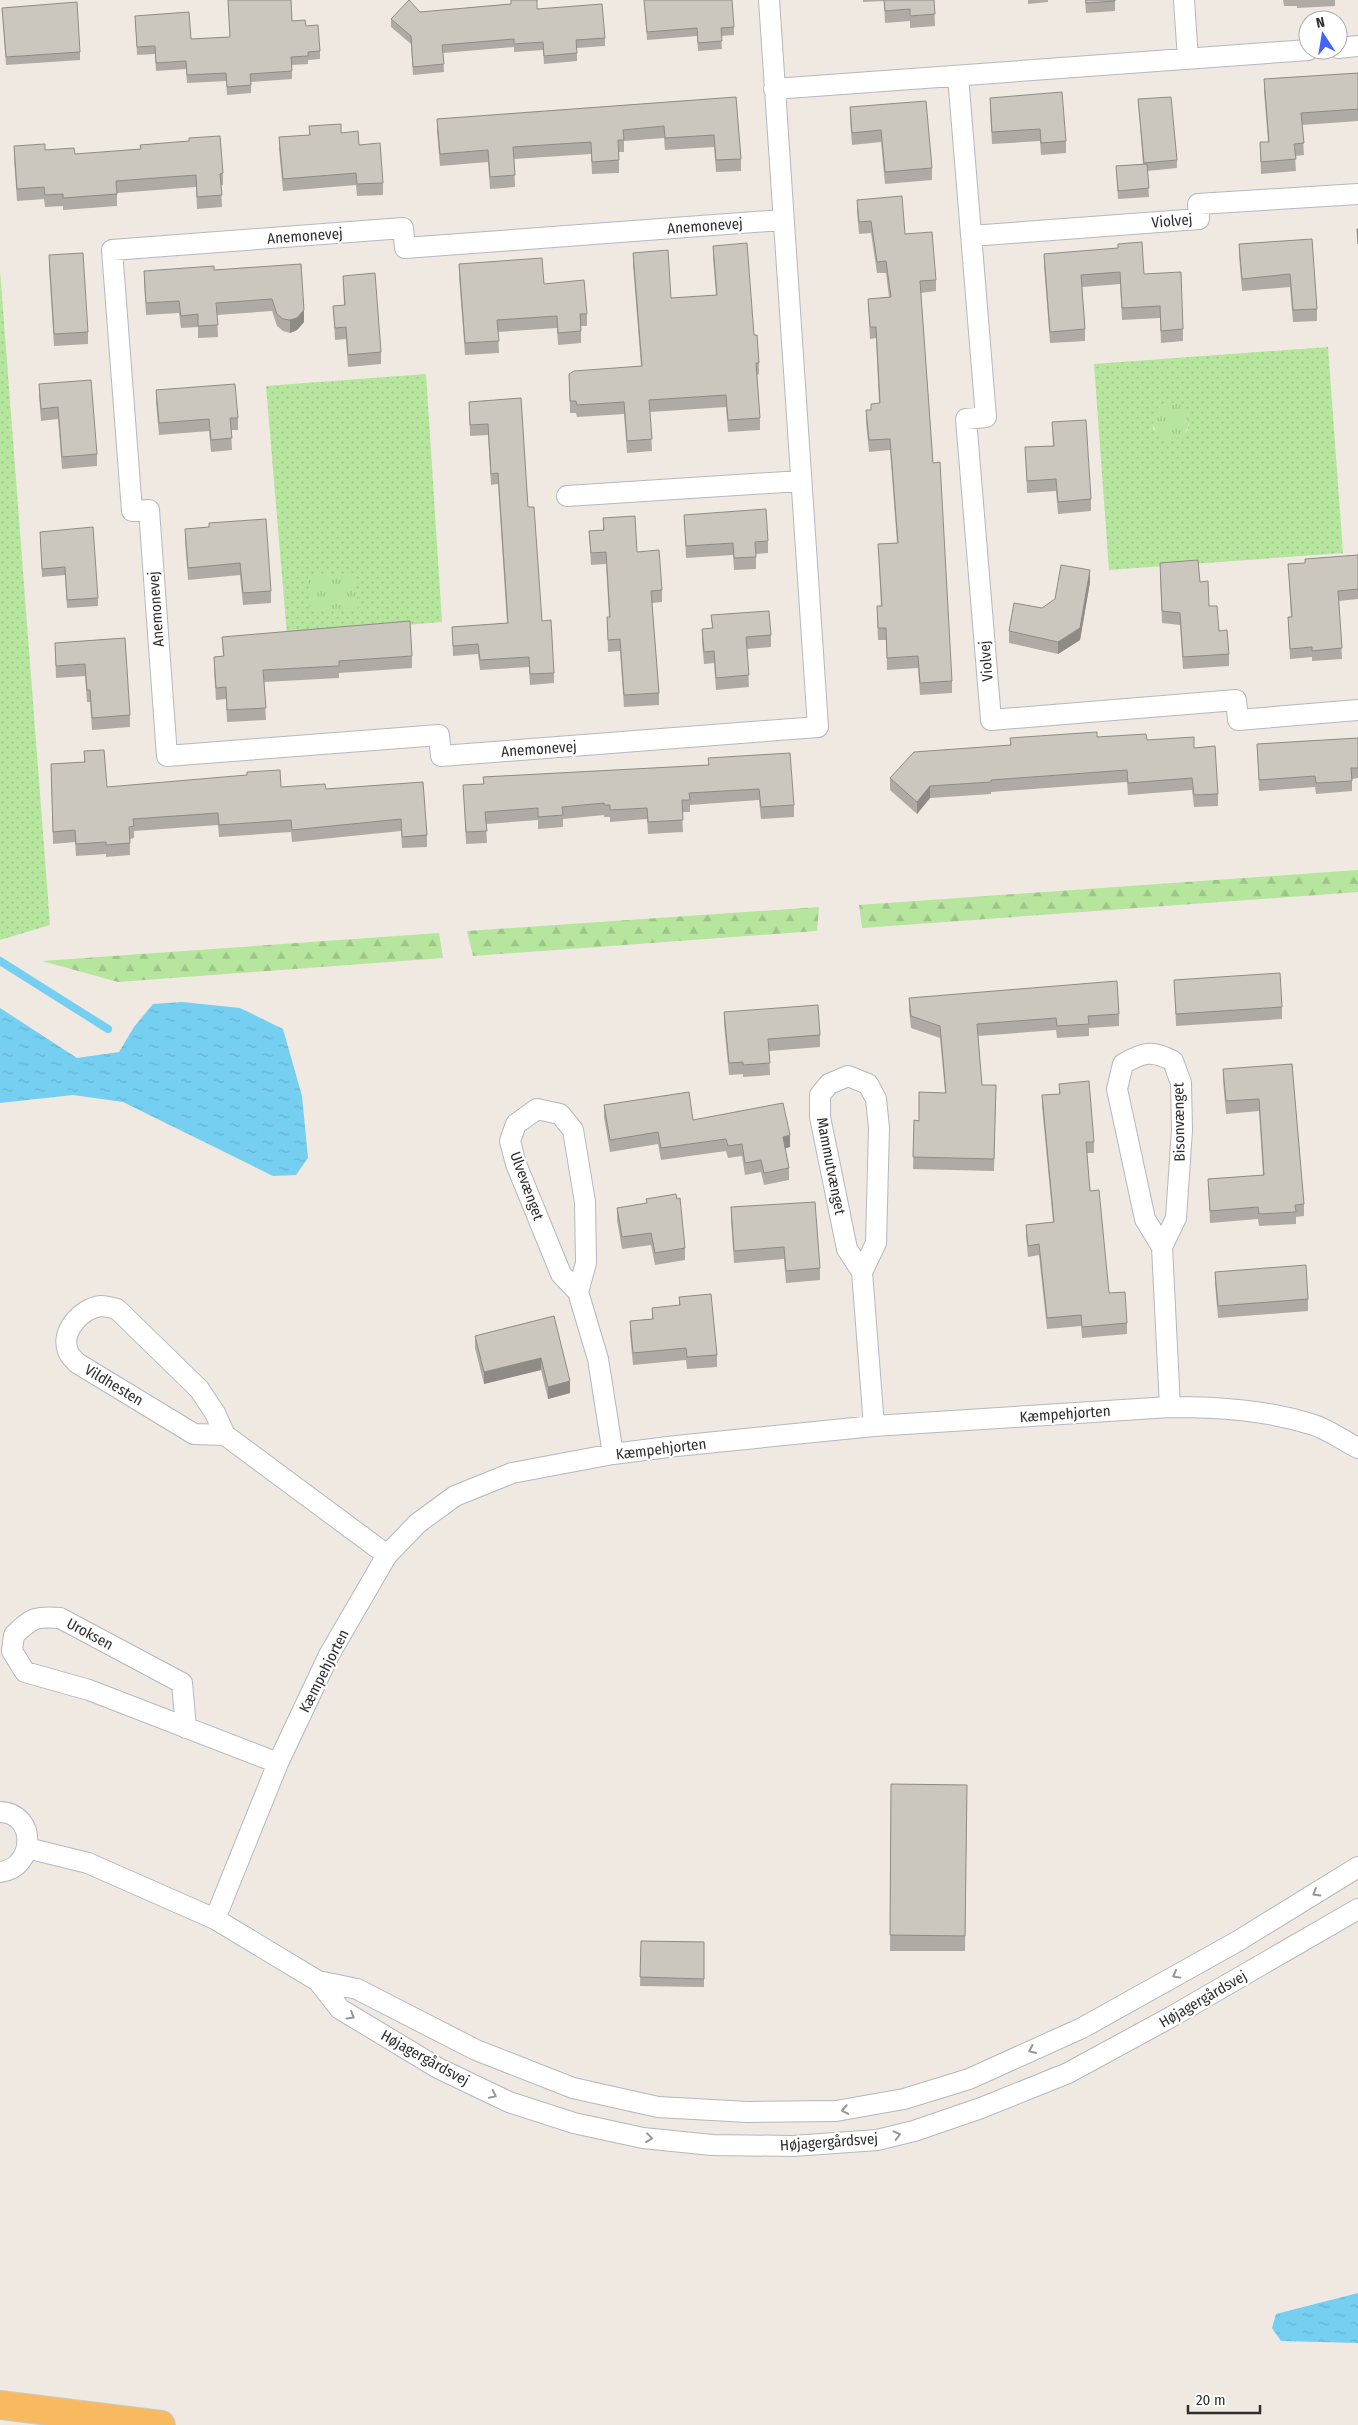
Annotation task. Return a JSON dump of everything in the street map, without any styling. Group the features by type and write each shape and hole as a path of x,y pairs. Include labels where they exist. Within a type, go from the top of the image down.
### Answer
{"highway":[{"path":"0,2405 161,2425"}],"street":[{"name":"Anemonevej","path":"769,0 782,220 818,727 441,756 439,735 167,756 149,510 132,512 112,250 403,228 405,248 782,220"},
{"path":"1184,0 1188,59"},
{"path":"774,88 1298,51"},
{"name":"Violvej","path":"958,76 986,417 966,419 991,720 1236,700 1238,720 1358,710"},
{"name":"Violvej","path":"971,236 1200,219 1198,204 1358,194"},
{"path":"567,496 800,481"},
{"name":"Bisonvænget","path":"1162,1247 1176,1218 1182,1130 1180,1083 1173,1061 1158,1054 1138,1054 1123,1064 1117,1089 1145,1219 1162,1247 1170,1408"},
{"name":"Mammutvænget","path":"862,1272 876,1242 879,1128 876,1099 868,1084 848,1076 829,1084 820,1095 820,1117 847,1249 862,1272 874,1426"},
{"name":"Ulvevænget","path":"578,1292 586,1263 585,1202 573,1130 560,1114 537,1110 516,1124 510,1141 516,1164 561,1274 578,1292 598,1359 614,1454"},
{"name":"Vildhesten","path":"225,1435 194,1434 77,1363 67,1350 67,1336 74,1322 86,1311 102,1306 116,1309 199,1389 215,1413 225,1435 387,1555"},
{"name":"Kæmpehjorten","path":"215,1919 278,1763 329,1655 387,1555 418,1523 455,1496 512,1473 614,1454 874,1426 1170,1408 1218,1407 1258,1412 1316,1426 1358,1448"},
{"name":"Uroksen","path":"186,1728 182,1683 60,1618 38,1616 31,1619 14,1635 12,1651 25,1672 89,1690 186,1728 278,1763"},
{"path":"0,1812 14,1815 22,1822 27,1832 28,1848 21,1862 13,1869 0,1872"},
{"name":"Højagergårdsvej","path":"28,1848 88,1863 215,1919 318,1981 340,2009 438,2068 509,2102 574,2123 643,2138 712,2145 793,2146 877,2140 914,2131 981,2108 1068,2073 1171,2017 1358,1909"},
{"name":"Højagergårdsvej","path":"318,1981 357,1988 476,2050 572,2088 658,2107 748,2112 836,2111 904,2099 969,2079 1082,2028 1238,1941 1358,1868"}],"green space":[{"path":"0,270 50,925 0,940"},
{"path":"1328,347 1343,553 1109,570 1094,364","holes":["1164,404 1188,414 1189,424 1187,431 1169,439 1153,429 1158,408"]},
{"path":"426,374 442,622 287,635 266,386"},
{"path":"1171,403 1178,404 1184,408 1188,414 1188,428 1184,434 1178,438 1171,439 1164,438 1158,434 1154,428 1153,421 1154,414 1158,408 1164,404"},
{"path":"355,573 358,608 310,611 308,576"},
{"path":"1358,870 1358,892 862,928 859,905"},
{"path":"819,907 817,931 473,956 467,931"},
{"path":"439,933 443,958 118,982 42,961"}],"water":[{"path":"182,1002 240,1008 283,1029 302,1096 308,1158 296,1175 273,1176 123,1102 73,1095 0,1103 0,1008 77,1058 119,1052 134,1027 153,1004"},
{"path":"1358,2293 1358,2343 1281,2341 1272,2328 1276,2314"}],"building":[{"path":"228,0 291,0 292,21 305,20 306,26 318,25 320,51 308,52 308,56 291,57 292,71 250,74 251,85 227,87 226,73 187,75 186,61 156,63 155,46 137,47 135,16 189,12 191,39 230,37"},
{"path":"409,0 420,12 511,4 511,0 537,0 537,9 602,4 605,38 576,40 577,53 544,56 543,42 514,44 514,39 442,45 444,64 413,67 411,36 391,19"},
{"path":"644,0 732,0 734,27 721,28 722,41 698,43 697,28 647,32"},
{"path":"884,0 934,0 935,14 910,16 910,9 885,11"},
{"path":"1086,0 1115,0 1115,1 1086,3"},
{"path":"77,2 80,52 6,57 2,8"},
{"path":"1358,73 1358,109 1301,113 1304,143 1294,144 1296,159 1261,162 1260,142 1269,142 1264,79"},
{"path":"1062,92 1066,141 1041,143 1040,129 992,132 990,98"},
{"path":"736,97 741,159 716,160 714,135 665,138 664,126 623,130 624,140 618,140 619,160 592,162 591,142 513,147 515,175 490,177 488,150 440,154 437,119"},
{"path":"1171,97 1177,160 1144,163 1138,99"},
{"path":"926,101 932,168 885,172 881,130 852,133 850,107"},
{"path":"341,124 341,133 358,131 359,145 380,143 383,183 357,184 356,173 283,179 279,137 310,135 309,126"},
{"path":"220,136 223,173 220,174 222,195 197,197 196,175 116,181 117,194 63,198 63,194 45,195 44,187 17,189 14,146 45,144 45,150 74,148 75,154 141,149 140,145 189,141 189,138"},
{"path":"1147,164 1149,188 1118,191 1116,166"},
{"path":"902,196 905,234 932,232 936,280 920,281 933,463 940,462 952,681 920,683 918,656 887,658 886,628 878,628 877,606 882,606 878,544 898,543 890,439 869,440 866,410 871,410 871,404 880,403 876,327 870,327 868,299 891,297 886,261 877,262 871,221 859,222 857,200"},
{"path":"1312,239 1317,309 1293,310 1290,274 1242,279 1239,244"},
{"path":"1142,242 1144,274 1181,272 1183,329 1161,331 1160,306 1122,308 1120,272 1081,275 1085,329 1050,332 1044,254 1118,248 1118,244"},
{"path":"747,243 754,335 757,335 759,363 756,363 760,418 728,420 726,395 649,400 652,439 627,441 624,402 577,405 576,401 570,401 569,374 574,371 642,366 633,253 668,250 671,298 717,295 713,246"},
{"path":"83,253 88,332 54,334 49,255"},
{"path":"542,258 544,284 584,280 587,314 580,314 581,331 558,333 557,316 497,320 499,341 465,343 459,264"},
{"path":"301,264 304,310 297,318 290,320 283,319 277,314 272,299 216,303 218,325 198,326 198,314 181,316 179,301 146,303 144,271 214,266 214,270"},
{"path":"375,273 381,352 348,355 346,327 335,328 333,306 345,305 343,276"},
{"path":"91,380 97,454 62,457 58,407 41,409 39,384"},
{"path":"235,384 238,418 230,418 232,438 211,440 209,419 159,423 156,390"},
{"path":"521,398 528,507 534,507 542,621 551,620 554,673 530,674 529,657 480,660 478,644 453,646 452,627 508,623 498,473 491,474 488,424 470,425 469,402"},
{"path":"1086,420 1091,499 1058,502 1056,479 1027,481 1025,447 1054,446 1052,422"},
{"path":"766,509 768,541 755,542 756,557 734,558 733,543 686,546 684,515"},
{"path":"635,516 637,552 659,550 662,590 651,591 659,693 624,695 620,639 608,640 607,617 610,617 606,552 591,553 589,531 604,530 603,518"},
{"path":"266,519 271,591 243,593 240,563 188,568 185,529 209,527 209,523"},
{"path":"93,527 98,598 67,600 65,567 42,569 40,532"},
{"path":"1358,555 1358,589 1338,591 1342,648 1312,651 1312,647 1290,649 1288,617 1292,617 1288,564 1305,563 1305,559"},
{"path":"1198,560 1200,582 1208,581 1209,606 1217,606 1219,631 1227,630 1229,654 1183,657 1180,613 1162,611 1160,563"},
{"path":"1061,565 1090,570 1080,628 1058,642 1009,631 1014,603 1042,608 1055,599"},
{"path":"769,611 771,635 746,637 749,675 716,678 714,651 704,652 702,629 713,628 711,615"},
{"path":"410,621 412,656 339,661 339,666 263,670 266,708 227,710 226,687 216,688 214,657 224,656 222,637"},
{"path":"125,638 130,715 92,718 90,690 87,690 85,664 56,666 55,643"},
{"path":"1097,732 1097,737 1146,734 1147,740 1194,737 1194,748 1215,746 1218,794 1194,795 1192,778 1128,783 1127,770 930,786 917,802 890,778 914,752 1011,745 1010,738"},
{"path":"1358,738 1358,768 1351,768 1352,781 1316,783 1315,776 1259,780 1257,744"},
{"path":"104,750 107,787 247,775 247,772 280,770 281,787 325,784 326,789 423,782 427,835 402,837 401,819 292,830 291,820 219,825 218,813 133,819 134,826 129,827 130,843 106,845 106,842 76,844 75,830 53,832 51,764 85,762 84,751"},
{"path":"790,753 794,805 761,807 759,789 689,793 690,800 682,800 683,820 648,822 647,808 610,810 610,805 604,805 604,803 562,807 563,815 538,817 538,808 485,812 487,831 466,832 463,785 484,784 483,777 709,765 708,758"},
{"path":"1280,973 1282,1007 1176,1014 1174,980"},
{"path":"1117,981 1119,1014 1088,1016 1089,1024 1057,1026 1056,1018 977,1024 982,1085 996,1085 994,1159 913,1157 914,1120 919,1121 919,1092 946,1093 940,1026 911,1016 909,998"},
{"path":"818,1005 820,1035 768,1039 770,1063 743,1065 743,1062 729,1063 724,1012"},
{"path":"1292,1064 1304,1204 1295,1205 1296,1212 1259,1214 1258,1207 1210,1211 1208,1179 1264,1175 1259,1099 1226,1101 1223,1069"},
{"path":"1089,1081 1094,1142 1086,1142 1090,1191 1099,1190 1109,1293 1125,1292 1127,1323 1082,1327 1081,1315 1047,1318 1039,1244 1028,1246 1026,1225 1054,1222 1042,1095 1060,1094 1059,1084"},
{"path":"689,1092 693,1120 783,1103 790,1135 783,1137 789,1168 764,1173 761,1160 745,1163 742,1144 728,1146 726,1139 661,1148 658,1132 610,1140 604,1105"},
{"path":"676,1194 677,1199 680,1198 685,1248 655,1253 651,1233 622,1237 617,1208 647,1203 646,1199"},
{"path":"815,1202 820,1268 786,1271 784,1247 734,1251 731,1207"},
{"path":"1306,1265 1308,1299 1218,1306 1215,1272"},
{"path":"711,1294 717,1355 687,1357 686,1348 633,1353 630,1321 653,1319 652,1308 680,1305 679,1297"},
{"path":"554,1316 570,1381 548,1387 541,1358 484,1372 475,1336"},
{"path":"891,1784 967,1785 965,1936 890,1935"},
{"path":"641,1941 704,1942 704,1979 640,1977"}],"waterway":[{"path":"0,961 108,1029"}]}
